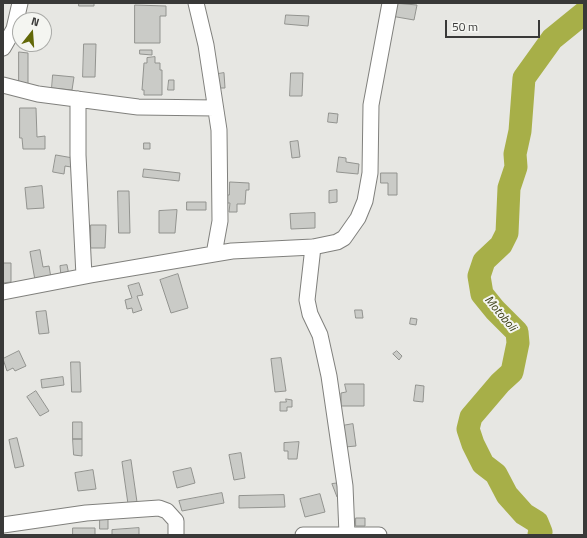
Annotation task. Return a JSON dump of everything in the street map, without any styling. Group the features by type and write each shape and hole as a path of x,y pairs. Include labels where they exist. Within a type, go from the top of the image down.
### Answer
{"street":[{"path":"3,48 14,29 20,3"},
{"path":"196,3 206,45 219,130 220,221 214,254"},
{"path":"3,292 84,276 232,251 314,248 337,242 344,238 358,218 364,201 370,173 371,105 390,3"},
{"path":"3,85 38,94 138,107 215,108"},
{"path":"78,99 78,155 84,276"},
{"path":"314,248 307,300 310,314 320,335 329,376 345,486 347,534"},
{"path":"3,525 86,513 159,508 167,511 176,521 176,535"},
{"path":"303,535 379,535"}],"building":[{"path":"79,3 94,3 94,6 79,6"},
{"path":"394,3 417,5 414,20 391,16"},
{"path":"135,5 166,6 166,16 160,16 160,43 135,43"},
{"path":"286,15 309,16 308,26 285,24"},
{"path":"84,44 96,44 95,77 83,77"},
{"path":"140,50 152,50 152,55 140,54"},
{"path":"19,52 28,53 28,84 19,83"},
{"path":"155,57 155,63 160,63 160,70 162,70 162,95 144,95 144,90 142,90 144,63 147,63 147,58"},
{"path":"224,73 225,88 219,88 218,74"},
{"path":"291,73 303,73 302,96 290,96"},
{"path":"53,75 74,77 72,90 52,88"},
{"path":"169,80 174,80 174,90 168,90"},
{"path":"20,108 36,108 37,137 45,136 45,149 23,149 22,138 20,138"},
{"path":"329,113 338,114 337,123 328,122"},
{"path":"298,141 300,157 292,158 290,142"},
{"path":"144,143 150,143 150,149 144,149"},
{"path":"56,155 73,158 71,167 65,166 64,174 53,172"},
{"path":"339,157 346,158 346,162 359,164 358,174 337,172"},
{"path":"144,169 180,173 179,181 143,177"},
{"path":"381,173 397,173 397,195 388,195 388,183 381,183"},
{"path":"230,182 249,183 249,190 246,190 245,204 237,204 237,212 229,212 230,203 225,203 226,195 229,195"},
{"path":"42,186 44,208 27,209 25,188"},
{"path":"337,190 337,202 329,203 329,191"},
{"path":"118,191 129,191 130,233 119,233"},
{"path":"187,202 206,202 206,210 187,210"},
{"path":"177,210 175,233 159,233 159,211"},
{"path":"315,213 315,228 291,229 290,214"},
{"path":"91,225 106,225 105,248 91,248"},
{"path":"40,250 43,267 49,266 51,278 35,280 30,252"},
{"path":"3,263 11,263 11,282 3,283"},
{"path":"67,265 69,275 61,276 60,266"},
{"path":"178,274 188,308 171,313 160,280"},
{"path":"139,283 143,295 137,296 142,310 133,313 132,308 127,309 125,300 132,298 128,286"},
{"path":"355,310 362,310 363,318 356,318"},
{"path":"46,311 49,333 39,334 36,312"},
{"path":"411,318 417,319 416,325 410,324"},
{"path":"19,351 26,366 15,371 13,368 7,371 3,359"},
{"path":"397,351 402,356 399,360 393,354"},
{"path":"281,358 286,391 275,392 271,359"},
{"path":"71,362 80,362 81,392 72,392"},
{"path":"63,377 64,385 42,388 41,380"},
{"path":"345,384 364,384 364,406 341,406 341,393 346,392"},
{"path":"416,385 424,386 423,402 414,401"},
{"path":"36,391 49,411 40,416 27,397"},
{"path":"286,399 292,400 292,407 287,407 287,411 280,411 280,402 286,402"},
{"path":"73,422 82,422 82,439 73,439"},
{"path":"353,424 356,446 345,447 342,426"},
{"path":"17,438 24,466 15,468 9,440"},
{"path":"73,439 82,439 82,456 74,455"},
{"path":"299,442 297,459 288,459 288,451 284,451 284,443"},
{"path":"241,453 245,478 234,480 229,455"},
{"path":"131,460 137,502 128,504 122,462"},
{"path":"191,468 195,483 177,488 173,472"},
{"path":"93,470 96,489 78,491 75,473"},
{"path":"340,483 342,496 337,497 332,484"},
{"path":"222,493 224,503 182,511 179,501"},
{"path":"320,494 325,512 305,517 300,499"},
{"path":"284,495 285,507 239,508 239,496"},
{"path":"100,518 108,518 108,529 100,529"},
{"path":"356,518 365,518 365,526 356,526"},
{"path":"73,528 95,528 95,535 73,535"},
{"path":"139,528 139,535 112,535 112,530"}],"waterway":[{"name":"Motoboli","path":"539,535 541,532 537,522 524,514 507,495 496,474 483,464 473,444 468,429 471,417 500,383 512,372 518,343 517,332 495,310 482,294 479,276 484,261 501,245 507,233 509,188 516,167 515,154 520,131 524,78 552,39 584,13"}]}
